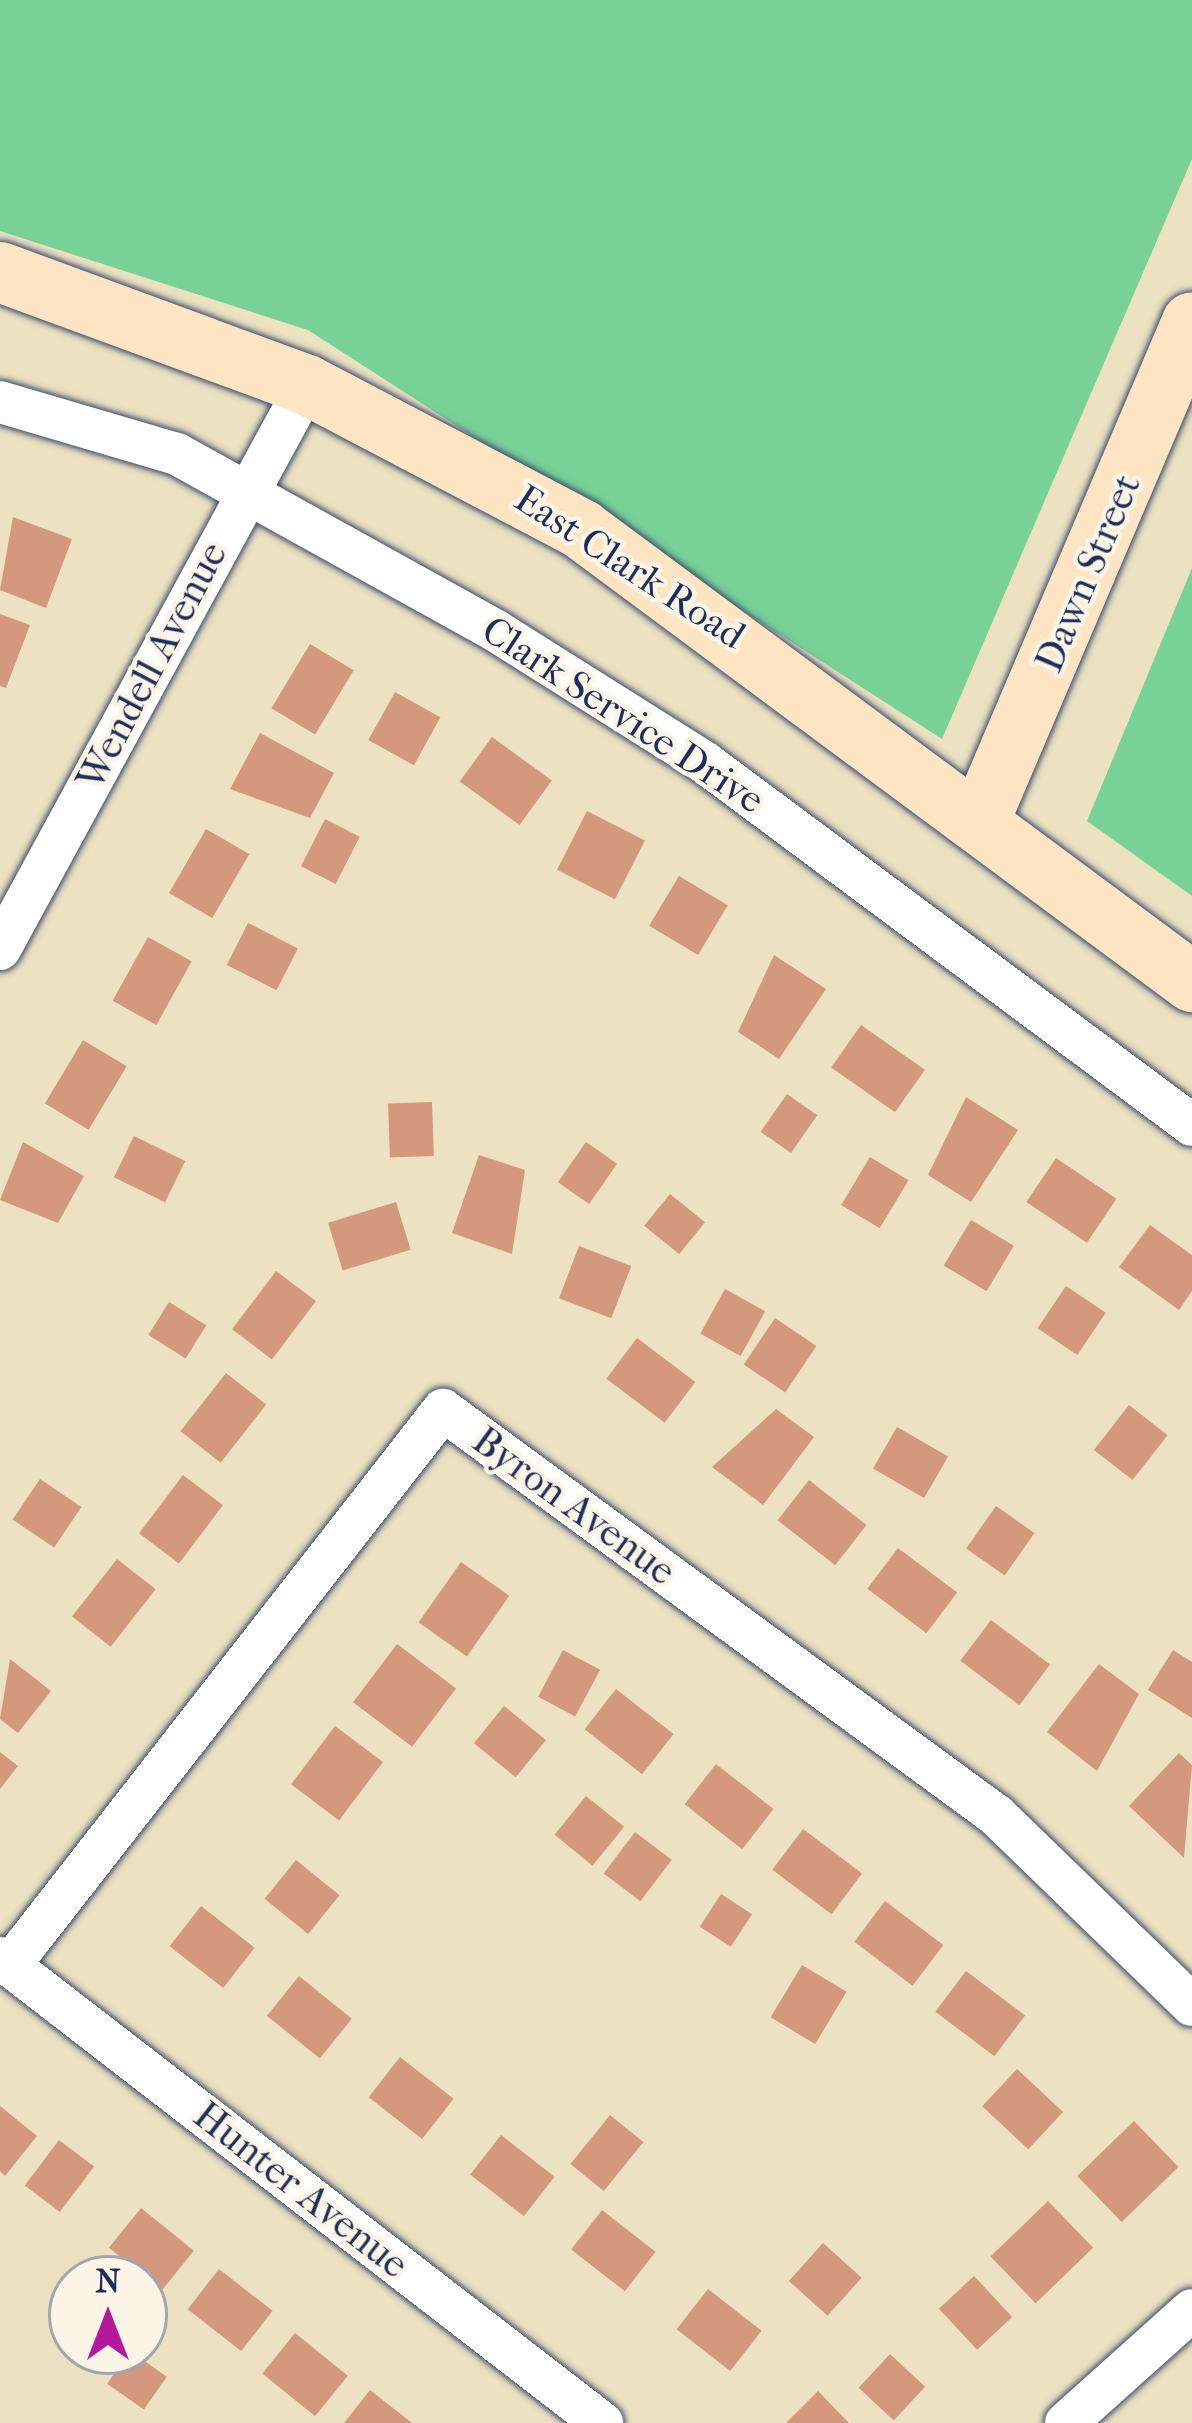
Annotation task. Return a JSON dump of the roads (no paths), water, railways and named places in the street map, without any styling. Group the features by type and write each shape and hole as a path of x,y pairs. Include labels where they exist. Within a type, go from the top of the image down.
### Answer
{"main road":[{"name":"East Clark Road","path":"0,272 307,385 581,529 1192,982"},
{"name":"Dawn Street","path":"979,822 1192,322"}],"street":[{"name":"Wendell Avenue","path":"0,949 307,385"},
{"name":"Clark Service Drive","path":"0,402 176,454 248,488 704,762 1192,1125"},
{"name":"Byron Avenue","path":"5,1962 443,1410 996,1815 1192,2005"},
{"name":"Hunter Avenue","path":"5,1962 602,2423"},
{"path":"1066,2423 1192,2310"}]}
